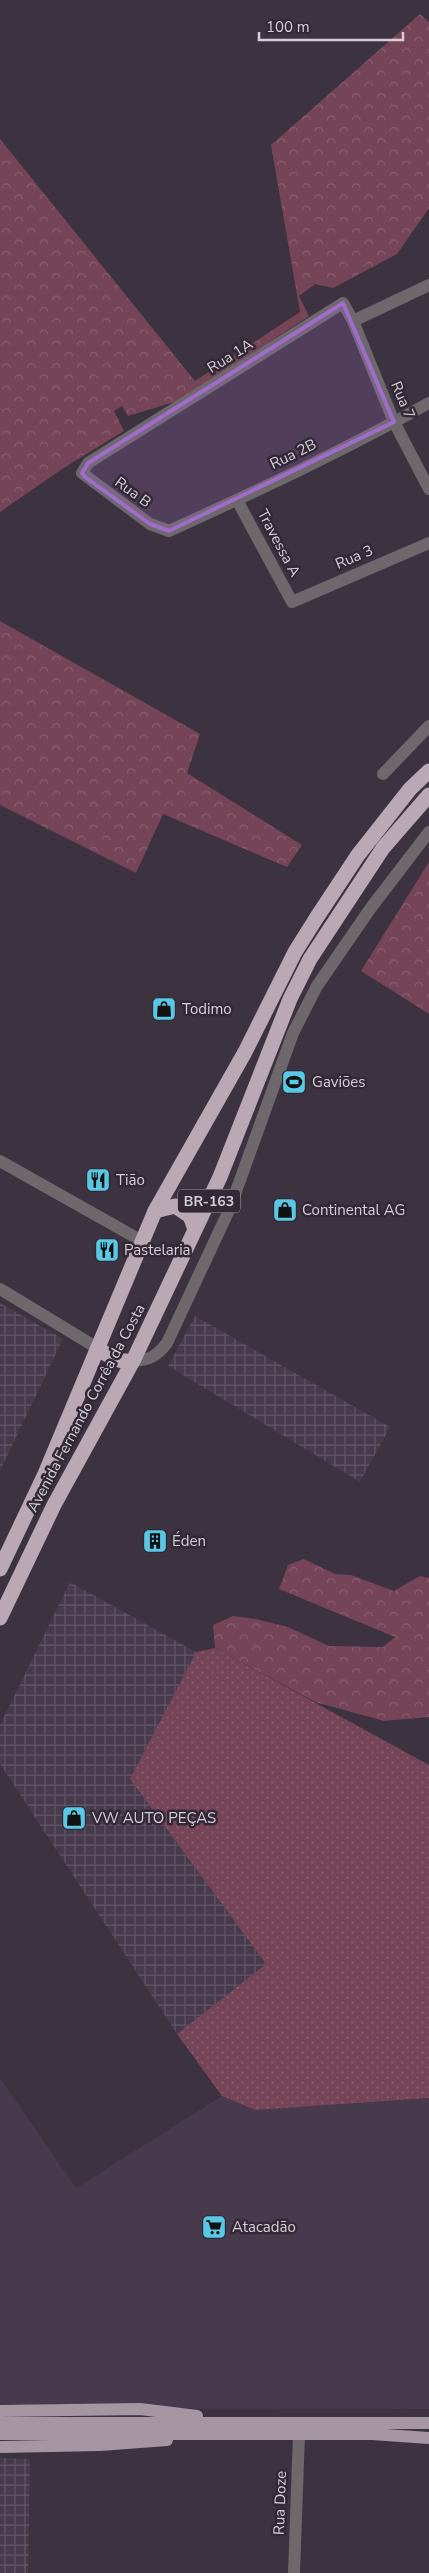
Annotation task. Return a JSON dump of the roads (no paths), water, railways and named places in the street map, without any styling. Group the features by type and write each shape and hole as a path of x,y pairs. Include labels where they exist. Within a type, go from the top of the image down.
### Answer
{"highway":[{"name":"Avenida Fernando Corrêa da Costa","path":"0,1570 45,1474 156,1211 245,1052 264,1011 304,938 358,856 410,789 429,771"},
{"name":"Avenida Fernando Corrêa da Costa","path":"0,1618 50,1513 133,1361 220,1177 290,999 310,960 383,848 429,795"},
{"path":"156,1211 175,1206 190,1216 195,1229"},
{"path":"99,1349 111,1358 121,1362 133,1361"}],"main road":[{"path":"0,2411 140,2409 242,2428 298,2434 372,2434 429,2438"},
{"path":"0,2434 429,2423"},
{"path":"0,2424 242,2428"},
{"path":"0,2447 100,2445 242,2428"}],"street":[{"path":"353,321 429,285"},
{"name":"Rua 7","path":"343,303 353,321 394,422 429,489"},
{"name":"Rua 1A","path":"82,473 88,463 134,436 343,303"},
{"name":"Rua 2B","path":"170,531 237,500 429,403"},
{"name":"Rua B","path":"82,473 150,524 170,531"},
{"name":"Travessa A","path":"237,500 292,602"},
{"name":"Rua 3","path":"292,602 429,543"},
{"path":"383,774 429,726"},
{"path":"133,1361 147,1361 159,1353 167,1343 230,1208 294,1033 317,986 370,909 429,832"},
{"path":"243,1118 261,1126"},
{"path":"0,1161 142,1241"},
{"path":"0,1289 99,1349"},
{"name":"Rua Doze","path":"294,2573 298,2434"}],"place":[{"name":"Todimo","path":"164,1009"},
{"name":"Gaviões","path":"294,1082"},
{"name":"Tião","path":"98,1180"},
{"name":"Continental AG","path":"285,1210"},
{"name":"Pastelaria","path":"107,1250"},
{"name":"Éden","path":"155,1541"},
{"name":"VW AUTO PEÇAS","path":"74,1818"},
{"name":"Atacadão","path":"214,2227"}]}
